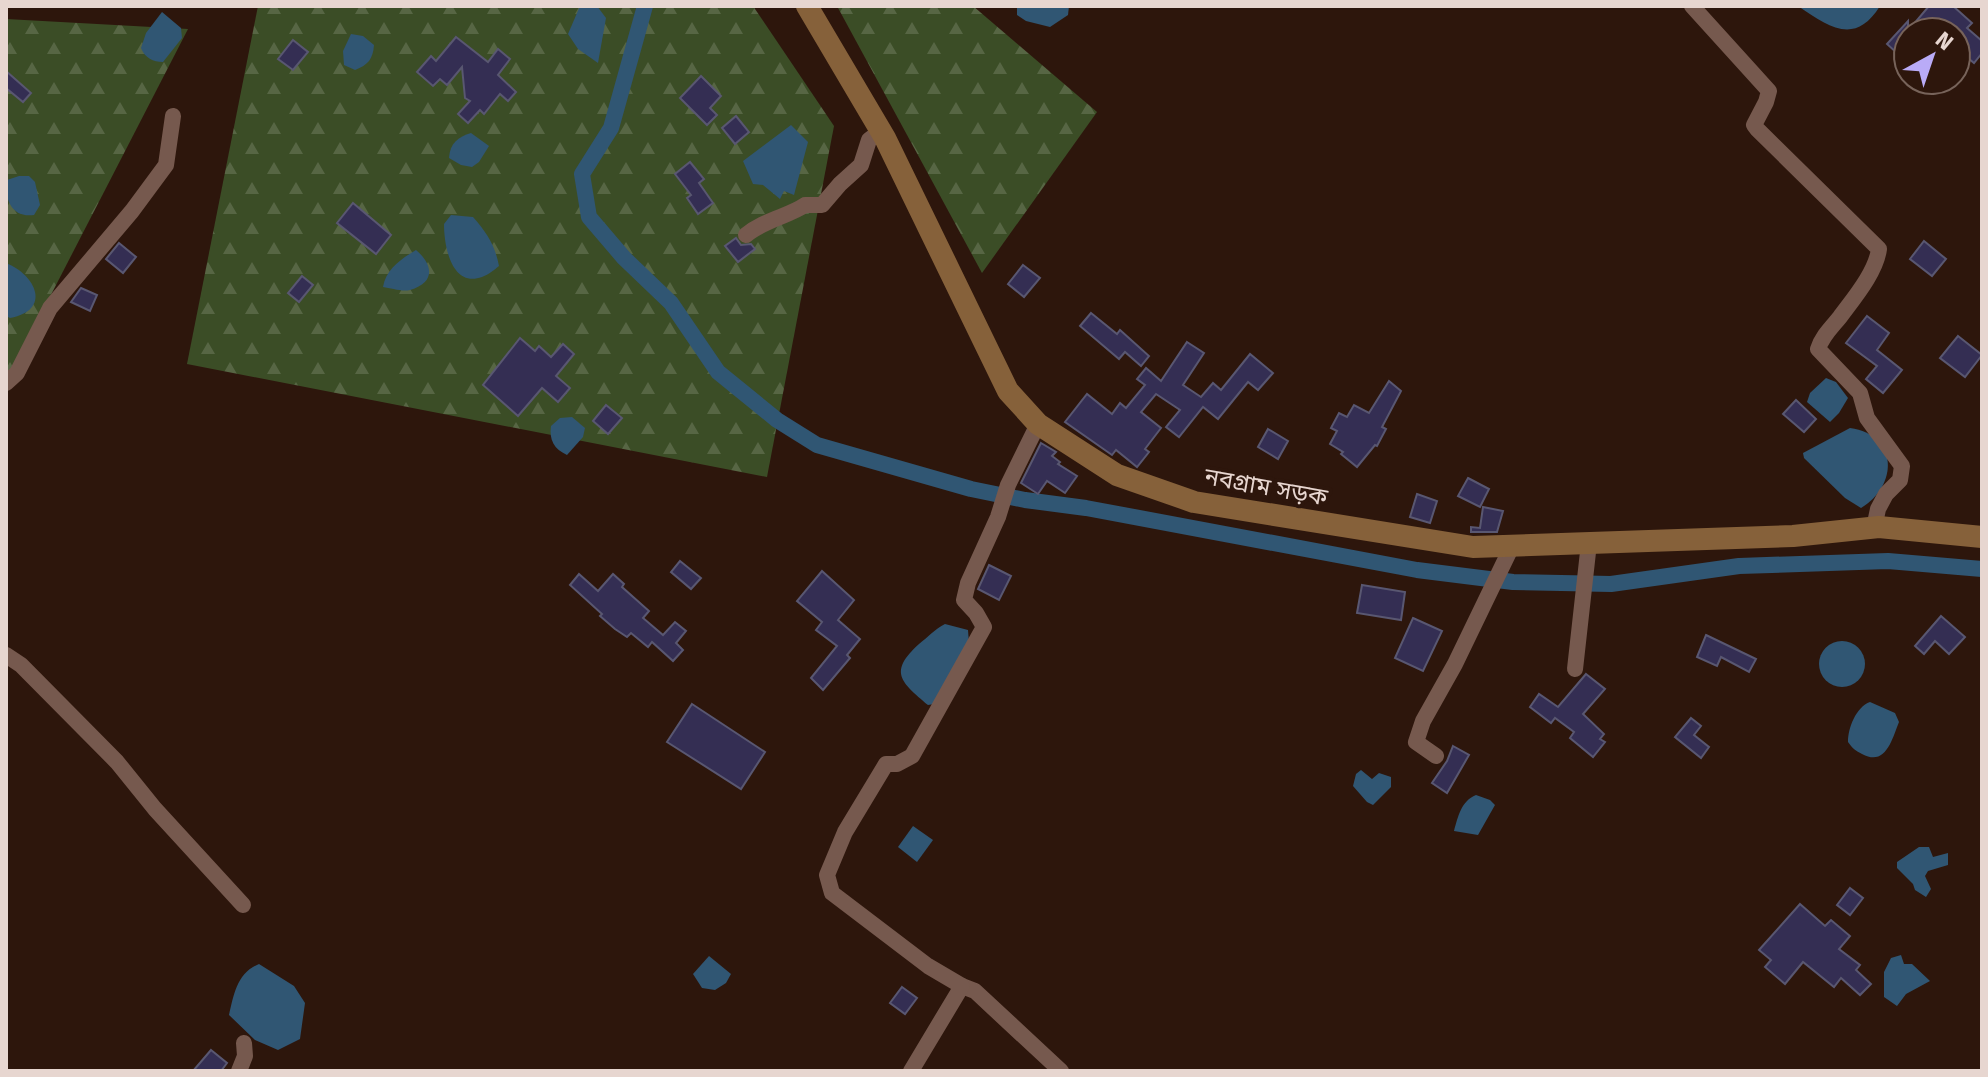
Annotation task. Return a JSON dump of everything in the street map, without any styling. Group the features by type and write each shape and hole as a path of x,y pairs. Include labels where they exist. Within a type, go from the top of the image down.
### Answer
{"main road":[{"name":"নবগ্রাম সড়ক","path":"807,6 881,131 1008,391 1038,424 1117,475 1194,502 1473,547 1793,536 1874,528 1982,537"}],"street":[{"path":"1692,6 1769,91 1754,125 1757,129 1879,249 1876,262 1818,349 1860,393 1867,418 1902,466 1900,480 1886,494 1878,509 1874,528"},
{"path":"6,383 17,373 50,308 132,211 166,165 173,116"},
{"path":"746,235 785,214 799,212 805,205 822,205 861,165 869,140 881,131"},
{"path":"1038,424 1008,485 998,517 968,583 964,600 984,627 912,756 897,764 886,764 878,776 845,832 827,875 832,893 928,966 975,991 1061,1071"},
{"path":"1575,669 1589,543"},
{"path":"1436,756 1416,742 1512,546"},
{"path":"6,655 21,665 117,762 155,809 243,905"},
{"path":"911,1071 962,986"},
{"path":"239,1071 245,1056 244,1043"}],"green space":[{"path":"258,6 753,6 834,126 767,477 187,364"},
{"path":"837,6 973,6 1097,112 982,273"},
{"path":"6,19 188,29 6,382"}],"water":[{"path":"580,6 597,6 606,18 598,63 578,49 568,34"},
{"path":"1017,6 1069,6 1068,15 1050,27 1026,21 1017,15"},
{"path":"1798,6 1880,6 1861,26 1841,29"},
{"path":"162,12 181,28 182,38 163,62 150,59 141,48 146,33"},
{"path":"351,34 363,36 374,45 369,61 355,70 344,65 343,51"},
{"path":"791,125 808,142 794,195 784,191 780,199 763,185 753,184 743,161"},
{"path":"471,133 489,146 472,167 449,158 456,141"},
{"path":"29,176 35,182 40,205 34,215 20,214 8,201 7,180"},
{"path":"451,215 473,217 490,240 499,266 484,276 471,279 456,271 444,233 444,224"},
{"path":"416,250 428,267 428,278 424,283 407,290 383,287 391,270"},
{"path":"6,263 25,276 35,292 31,308 10,318 6,316"},
{"path":"1826,378 1836,382 1848,398 1830,422 1807,402 1810,393"},
{"path":"572,417 585,428 583,437 567,455 553,444 551,426 560,418"},
{"path":"1850,428 1878,440 1888,462 1882,487 1861,508 1845,498 1804,458 1803,453"},
{"path":"945,624 968,630 969,643 934,704 928,705 905,683 901,670 909,654"},
{"path":"1842,641 1858,648 1865,664 1858,680 1842,687 1826,680 1819,664 1826,648"},
{"path":"1870,702 1895,713 1899,722 1891,743 1877,757 1862,754 1848,742 1854,719 1861,708"},
{"path":"1361,770 1372,779 1379,773 1391,777 1391,787 1373,805 1353,786 1356,774"},
{"path":"1476,795 1495,805 1478,835 1454,831 1464,805"},
{"path":"913,826 933,840 917,862 898,847"},
{"path":"1919,847 1929,847 1933,857 1948,853 1948,865 1928,871 1925,876 1931,889 1926,897 1915,890 1897,868 1897,862"},
{"path":"1901,955 1904,964 1912,964 1930,981 1906,994 1897,1006 1884,997 1884,972 1891,958"},
{"path":"709,956 731,974 726,983 715,990 702,988 693,974"},
{"path":"259,964 294,986 305,1003 300,1039 278,1050 255,1040 229,1015 241,979"}],"building":[{"path":"1929,6 1953,6 1964,16 1921,16"},
{"path":"1972,32 1982,41 1982,53 1974,63"},
{"path":"456,37 488,62 498,49 510,59 498,75 516,92 508,101 500,94 484,114 480,110 468,123 458,114 470,101 465,98 462,67 447,85 440,79 433,86 417,72 431,56 436,61"},
{"path":"293,40 308,52 293,70 278,59"},
{"path":"6,71 31,93 23,102 6,88"},
{"path":"701,76 721,96 710,108 717,115 707,125 680,98"},
{"path":"736,116 749,132 735,144 722,128"},
{"path":"690,162 704,179 699,183 713,203 698,214 687,198 691,195 675,174"},
{"path":"353,203 391,235 376,254 337,223"},
{"path":"736,238 741,245 751,244 755,249 738,262 725,246"},
{"path":"1924,241 1946,259 1932,276 1910,259"},
{"path":"119,243 136,257 123,273 106,259"},
{"path":"1023,265 1040,278 1024,297 1008,284"},
{"path":"302,276 313,285 299,302 288,293"},
{"path":"81,288 97,295 90,311 71,302"},
{"path":"1091,313 1117,334 1120,330 1149,356 1141,366 1125,352 1119,359 1080,326"},
{"path":"1867,316 1889,333 1877,350 1902,370 1883,393 1866,379 1877,366 1846,343"},
{"path":"1958,336 1982,355 1965,377 1940,358"},
{"path":"520,338 535,351 539,346 551,357 563,344 574,354 556,376 570,388 558,402 542,388 518,416 483,385"},
{"path":"1187,342 1204,353 1183,385 1201,397 1213,383 1221,390 1250,354 1273,373 1258,390 1248,382 1218,419 1203,407 1179,437 1166,427 1180,410 1156,394 1141,412 1161,428 1145,449 1149,452 1137,467 1116,450 1112,455 1065,422 1087,394 1112,414 1120,403 1126,408 1145,385 1137,379 1146,368 1161,381"},
{"path":"1389,381 1401,391 1382,427 1386,429 1377,446 1357,467 1330,444 1337,431 1331,428 1339,413 1347,417 1354,405 1369,413"},
{"path":"1796,400 1816,419 1804,432 1783,414"},
{"path":"606,405 622,418 608,434 593,421"},
{"path":"1268,429 1288,441 1278,459 1258,447"},
{"path":"1041,443 1056,452 1052,456 1060,462 1058,464 1077,476 1065,493 1047,481 1038,494 1021,483"},
{"path":"1468,478 1489,489 1480,507 1458,496"},
{"path":"1417,494 1437,501 1430,523 1410,517"},
{"path":"1483,507 1503,511 1497,532 1471,532 1471,527 1480,528"},
{"path":"680,561 701,578 691,589 671,572"},
{"path":"989,565 1011,576 999,600 978,589"},
{"path":"822,571 854,600 838,620 860,639 847,655 850,658 823,690 811,678 837,646 816,630 822,622 797,601"},
{"path":"579,574 598,591 613,574 624,584 622,587 649,611 643,618 663,635 675,622 686,631 676,643 683,650 673,661 652,642 648,647 631,633 627,637 615,629 570,585"},
{"path":"1362,585 1405,592 1401,620 1357,613"},
{"path":"1941,616 1965,637 1949,654 1935,641 1924,654 1915,646"},
{"path":"1413,618 1442,631 1423,671 1395,658"},
{"path":"1706,635 1756,659 1749,672 1721,657 1717,666 1697,657"},
{"path":"1586,674 1605,689 1583,714 1604,734 1600,739 1605,742 1593,757 1570,738 1574,732 1555,718 1551,723 1530,707 1539,694 1558,707"},
{"path":"692,704 765,752 741,789 667,742"},
{"path":"1691,718 1701,726 1694,735 1709,747 1701,758 1675,737"},
{"path":"1453,746 1469,755 1447,793 1432,783"},
{"path":"1850,888 1863,898 1850,915 1837,905"},
{"path":"1800,904 1825,926 1831,920 1850,936 1839,949 1860,965 1856,970 1871,984 1860,995 1841,978 1834,987 1803,962 1785,984 1765,967 1771,960 1759,950"},
{"path":"902,987 917,998 905,1014 890,1003"},
{"path":"211,1050 227,1063 221,1071 193,1071"}],"waterway":[{"path":"645,6 611,128 582,174 589,217 624,258 671,303 718,372 777,420 817,445 971,489 1025,500 1086,508 1417,570 1513,582 1611,584 1739,566 1888,561 1982,569"}]}
